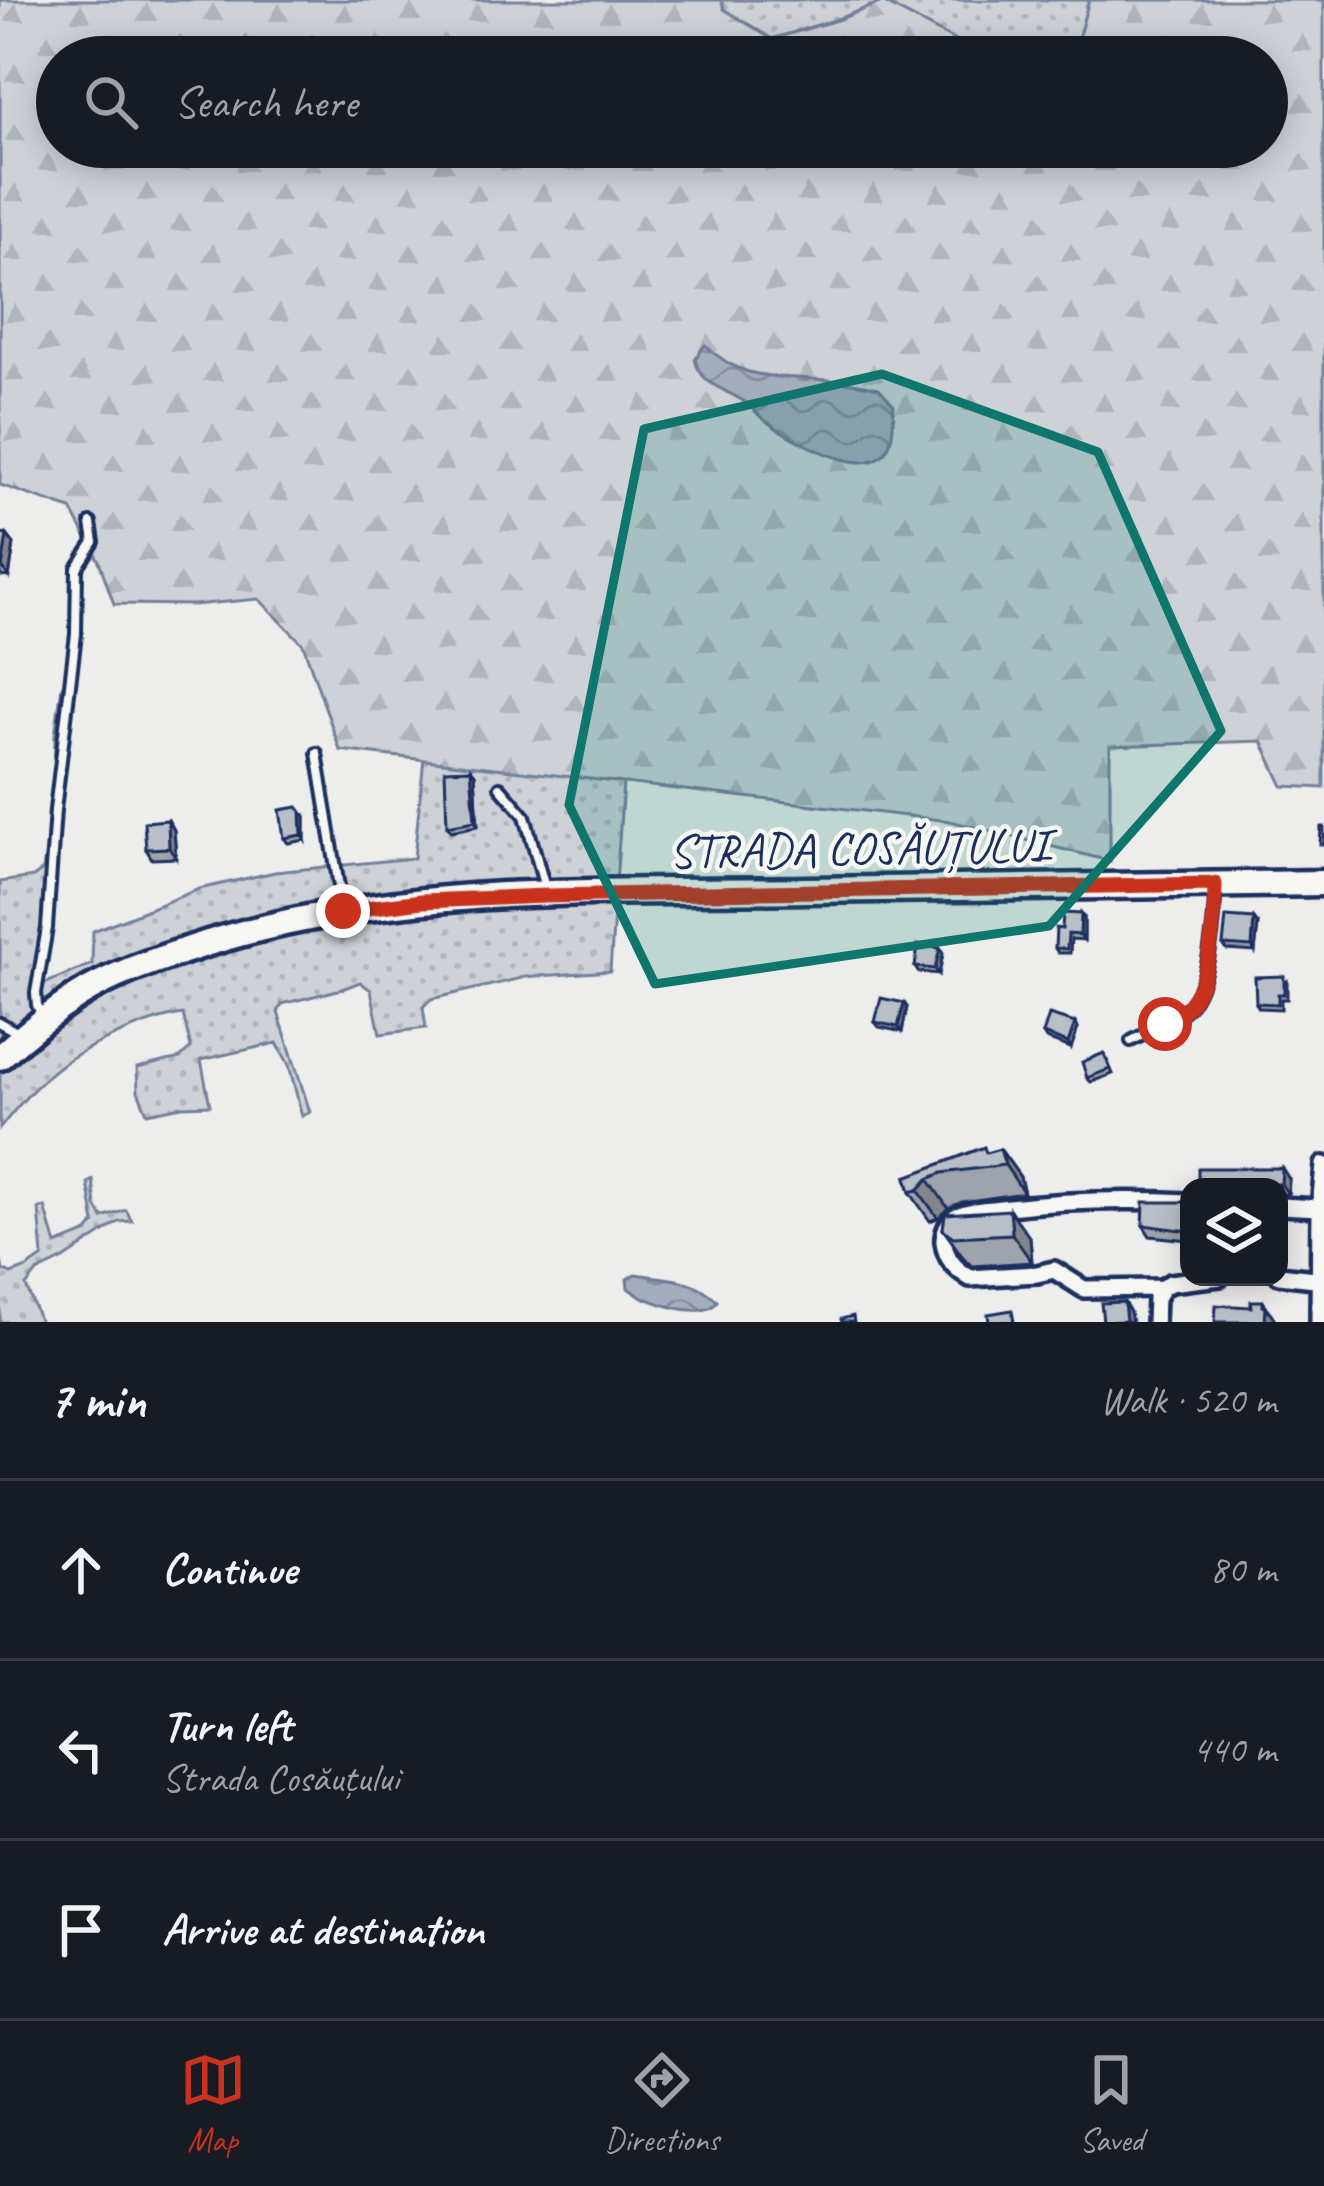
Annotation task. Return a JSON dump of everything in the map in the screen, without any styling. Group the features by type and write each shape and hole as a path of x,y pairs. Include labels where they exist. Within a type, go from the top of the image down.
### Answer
{"main road":[{"name":"STRADA COSĂUȚULUI","path":"0,1057 11,1030 44,1020 96,987 177,953 343,911 422,901 546,896 1324,883"}],"street":[{"path":"1318,1322 1324,1165"},
{"path":"1162,1288 1084,1289 1054,1270 970,1278 950,1262 945,1233 956,1216 979,1211 1063,1200 1180,1201"},
{"path":"1288,1206 1320,1208"},
{"path":"1288,1276 1323,1280"},
{"path":"1155,1322 1156,1298 1162,1288 1180,1281"}],"lane":[{"path":"44,1020 36,993 47,928 55,810 76,634 77,568 94,542 91,523"},
{"path":"317,753 343,911"},
{"path":"500,787 524,817 546,896"},
{"path":"1131,1041 1190,1005 1202,981 1215,884"}],"highlighted area":[{"path":"882,374 1098,452 1221,731 1049,926 655,984 569,805 644,429"}],"green space":[{"path":"0,0 721,0 724,9 767,36 36,36 36,168 1288,168 1288,36 1079,36 1089,0 1324,0 1324,788 1283,786 1262,741 1110,746 1110,861 950,821 340,750 303,644 259,599 193,605 114,604 99,561 71,509 0,485"},
{"path":"721,0 1089,0 1079,36 947,36 882,2 782,36 767,36 724,9"},
{"path":"882,2 947,36 782,36 840,19"},
{"path":"62,686 74,686 62,758 44,984 92,964 93,931 199,889 275,872 414,858 426,738 623,783 610,971 526,977 431,999 423,1007 426,1028 380,1034 371,990 360,982 282,1004 278,1012 310,1112 302,1116 289,1065 277,1043 201,1060 210,1105 147,1113 138,1091 137,1068 180,1058 191,1048 183,1014 170,1016 68,1060 0,1128 0,882 33,877 43,870"},
{"path":"93,1180 96,1206 103,1218 126,1210 132,1221 119,1222 37,1272 26,1286 40,1322 0,1322 0,1256 3,1270 11,1274 43,1257 39,1209 45,1207 56,1245 88,1232 95,1223 88,1183"}],"water":[{"path":"705,345 730,364 755,374 879,388 894,405 885,453 854,461 819,451 786,434 703,376 695,359"},
{"path":"635,1274 690,1283 717,1301 702,1310 662,1304 628,1288 627,1279"}],"building":[{"path":"0,534 7,535 2,567 0,567"},
{"path":"471,769 475,821 447,826 445,770"},
{"path":"298,807 302,835 284,838 280,810"},
{"path":"168,820 169,848 146,849 144,822"},
{"path":"1063,913 1081,914 1080,935 1068,934 1067,949 1055,948"},
{"path":"1226,917 1254,919 1252,947 1223,945"},
{"path":"918,945 940,948 935,969 915,967"},
{"path":"1284,976 1284,994 1278,994 1278,1004 1256,1003 1255,977"},
{"path":"881,998 904,1003 898,1027 875,1022"},
{"path":"1049,1015 1075,1023 1068,1043 1043,1034"},
{"path":"1104,1053 1110,1069 1087,1078 1082,1062"},
{"path":"984,1147 986,1153 1000,1149 1005,1165 942,1173 910,1192 906,1177"},
{"path":"1198,1168 1282,1168 1281,1178 1198,1178"},
{"path":"1144,1202 1180,1202 1180,1230 1143,1225"},
{"path":"1010,1210 1012,1234 953,1237 943,1229 945,1214"},
{"path":"1251,1301 1263,1301 1265,1322 1215,1322 1216,1305 1251,1307"},
{"path":"1124,1302 1126,1321 1103,1322 1101,1303"},
{"path":"1012,1310 1014,1322 989,1322 988,1314"}],"route":[{"path":"343,911 422,901 626,893 1215,884 1202,981 1190,1005 1165,1024"}]}
